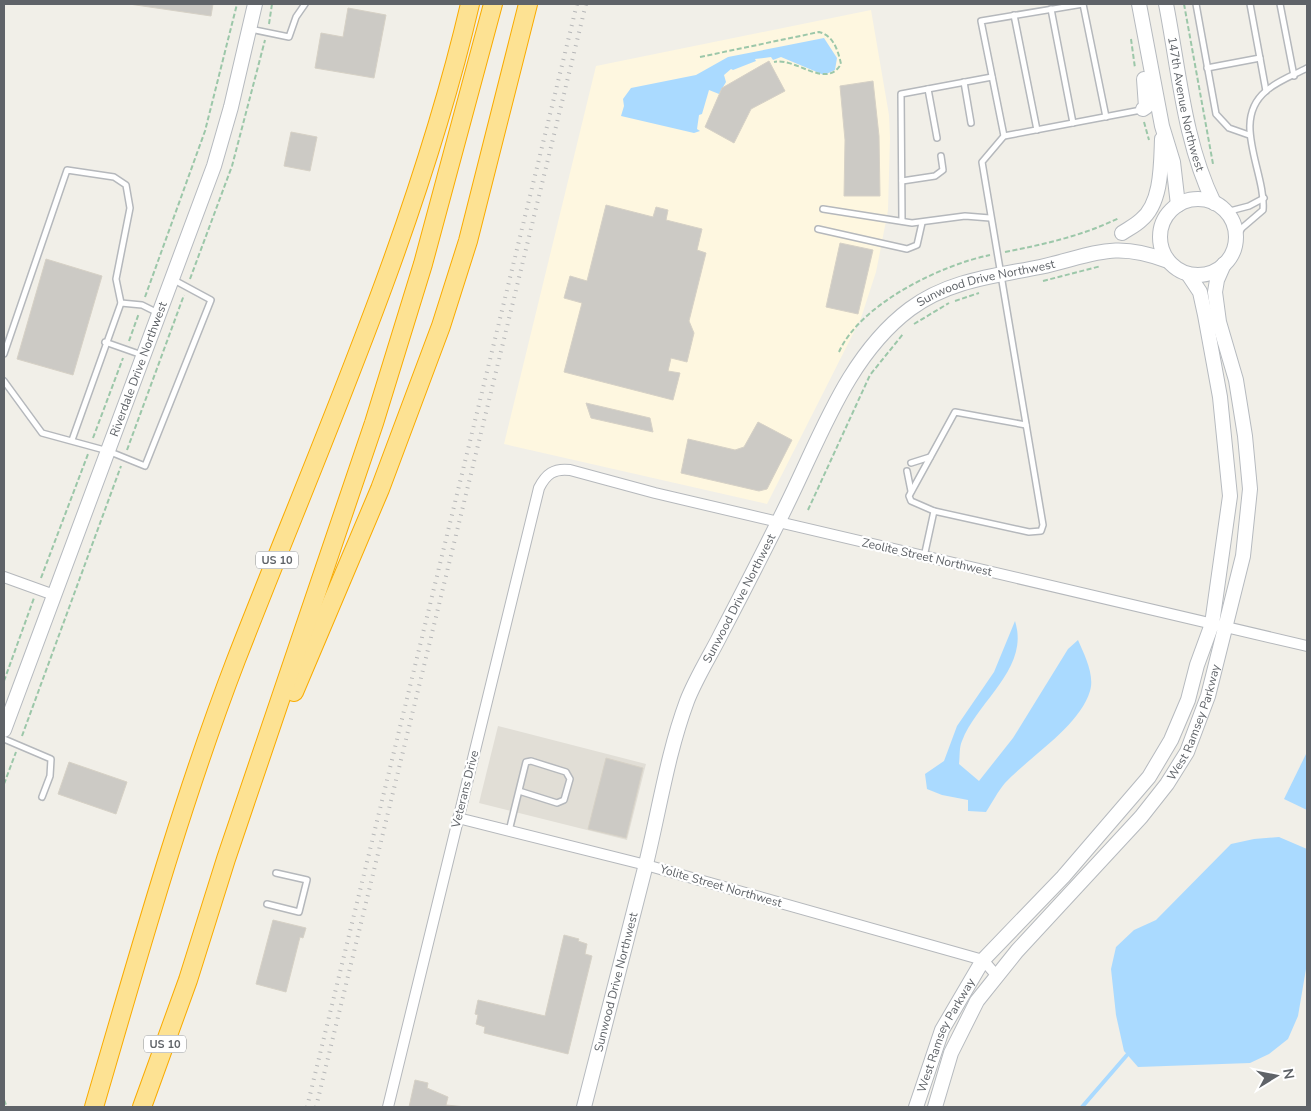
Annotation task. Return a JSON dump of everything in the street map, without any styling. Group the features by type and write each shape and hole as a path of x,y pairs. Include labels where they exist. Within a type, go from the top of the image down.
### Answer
{"highway":[{"path":"356,357 413,171 458,4"},
{"name":"US 10","path":"94,1107 174,836 235,662 356,357 415,192 439,116 470,4"},
{"name":"US 10","path":"142,1107 188,980 226,859 397,350 456,145 493,4"},
{"path":"264,750 301,678 319,637 383,480 441,326 470,232 528,4"}],"street":[{"name":"Riverdale Drive Northwest","path":"4,731 214,166 231,107 255,4"},
{"name":"147th Avenue Northwest","path":"1139,4 1162,126 1173,162 1173,210"},
{"name":"147th Avenue Northwest","path":"1166,4 1189,132 1202,179 1214,203"},
{"path":"1143,26 1141,60 1147,96 1146,107 1143,110"},
{"path":"1096,252 1128,230 1149,212 1158,187 1162,126"},
{"path":"1096,252 1122,249 1136,250 1168,261 1188,274 1204,275 1224,264 1233,252 1236,238 1235,228 1226,212 1214,203 1202,200 1189,200 1173,210 1128,230"},
{"path":"1168,261 1162,250 1160,238 1162,226 1173,210"},
{"name":"Sunwood Drive Northwest","path":"584,1107 646,865 676,734 689,696 853,372 876,341 912,307 938,293 956,285 1001,281 1096,252"},
{"name":"West Ramsey Parkway","path":"935,1107 952,1052 977,1001 1017,951 1141,817 1167,784 1187,752 1208,696 1243,556 1250,489 1245,436 1236,380 1218,322 1215,292 1217,280 1224,264"},
{"name":"West Ramsey Parkway","path":"916,1107 942,1030 983,960 1063,877 1149,777 1171,740 1188,700 1197,665 1212,624 1230,496 1221,407 1205,315 1200,292 1188,274"},
{"name":"Zeolite Street Northwest","path":"548,474 556,469 570,470 924,557 1307,646"},
{"name":"Veterans Drive","path":"388,1107 539,488 548,474"},
{"path":"4,577 54,595"},
{"name":"Yolite Street Northwest","path":"458,818 646,865 983,960"},
{"path":"983,960 998,976"}],"lane":[{"path":"250,29 289,38 296,17 305,4"},
{"path":"1004,136 982,21 1014,15 1083,4 1106,117"},
{"path":"1196,4 1216,114 1230,128 1249,135"},
{"path":"1250,4 1266,90"},
{"path":"1280,4 1294,76"},
{"path":"1051,9 1073,123"},
{"path":"1014,15 1037,130"},
{"path":"1208,68 1260,58"},
{"path":"1236,238 1242,228 1262,210 1264,198 1249,135 1254,105 1266,90 1307,68"},
{"path":"902,221 901,94 992,77"},
{"path":"964,82 971,123"},
{"path":"928,89 937,138"},
{"path":"1026,425 955,412 911,491 909,496 911,501 934,511 1029,532 1041,531 1043,525 1026,425 1001,281 995,254 982,162 1004,136 1143,110 1159,110"},
{"path":"902,181 935,176 943,170 941,156"},
{"path":"4,354 67,170 114,177 126,185 130,208 116,279 121,303 105,342 72,440"},
{"path":"1226,212 1249,206 1264,198"},
{"path":"823,209 902,221 922,222 964,216 990,218"},
{"path":"818,229 907,249 917,245 922,222"},
{"path":"4,381 42,433 91,445 145,466 211,300 171,278"},
{"path":"121,303 142,305 158,313"},
{"path":"105,342 143,355"},
{"path":"911,463 930,457"},
{"path":"907,471 911,491"},
{"path":"924,557 934,511"},
{"path":"4,731 18,746 51,759 50,776 42,796"},
{"path":"509,831 526,762 531,761 566,772 570,779 564,800 557,803 519,791"},
{"path":"267,904 299,912 307,880 276,873"}],"path":[{"path":"40,581 205,131 237,4"},
{"path":"4,784 232,166 267,33 272,4"},
{"path":"700,57 819,32 825,33 832,40 841,64 837,71 830,75 823,75 783,60 774,62"},
{"path":"1131,36 1136,73"},
{"path":"1143,110 1149,147"},
{"path":"839,352 865,319 895,294 953,265 995,254 1061,241 1086,233 1126,215 1128,230"},
{"path":"1038,282 1101,266"},
{"path":"910,326 949,303 1001,281"},
{"path":"808,510 870,375 904,333"},
{"path":"4,681 34,598"},
{"path":"4,1100 7,1107"}],"shaded area":[{"path":"871,10 889,115 890,138 888,210 876,272 861,318 767,504 504,444 596,66"},
{"path":"498,726 646,764 627,840 479,803"}],"water":[{"path":"824,38 837,58 835,70 824,75 781,57 773,60 771,57 755,59 756,61 733,70 731,69 724,75 726,82 719,94 709,90 702,114 699,115 697,129 700,131 694,133 621,116 624,106 623,99 631,88 696,75 728,57"},
{"path":"1015,621 1018,638 1015,654 1000,684 969,726 961,743 959,764 979,781 1013,738 1068,649 1078,640 1090,672 1090,691 1076,717 1005,783 986,812 968,811 968,800 942,795 927,789 925,774 944,761 957,726 994,672"},
{"path":"1307,752 1307,810 1284,799"},
{"path":"1279,837 1307,849 1307,963 1298,1016 1288,1039 1269,1054 1250,1063 1138,1067 1124,1051 1116,1015 1111,969 1116,947 1134,930 1156,920 1231,844 1254,839"}],"building":[{"path":"129,4 213,4 211,16"},
{"path":"348,8 386,15 374,78 315,68 321,33 343,37"},
{"path":"769,61 785,91 751,109 734,143 705,127 722,88"},
{"path":"873,81 879,136 880,196 844,196 845,140 840,86"},
{"path":"291,132 317,137 310,171 284,166"},
{"path":"606,205 653,217 656,207 668,210 666,220 702,229 697,250 706,253 689,321 694,333 687,362 671,358 668,371 680,373 673,400 564,372 582,303 564,298 570,276 587,281"},
{"path":"840,243 873,250 858,314 826,307"},
{"path":"46,259 102,276 73,375 17,359"},
{"path":"586,403 650,418 653,432 591,418"},
{"path":"758,422 792,440 767,489 759,491 681,473 688,439 735,450 744,447"},
{"path":"606,758 643,768 626,838 588,829"},
{"path":"69,762 127,782 116,814 58,794"},
{"path":"273,920 306,928 303,938 300,937 286,992 256,984"},
{"path":"564,935 579,939 578,941 587,944 585,954 592,956 568,1054 484,1033 485,1027 476,1024 478,1015 475,1014 478,1000 545,1016"},
{"path":"415,1080 428,1083 427,1088 448,1097 446,1105 466,1107 409,1107"}],"waterway":[{"path":"1082,1107 1127,1055"}],"railway":[{"path":"307,1107 577,4"},
{"path":"316,1107 586,4"}]}
